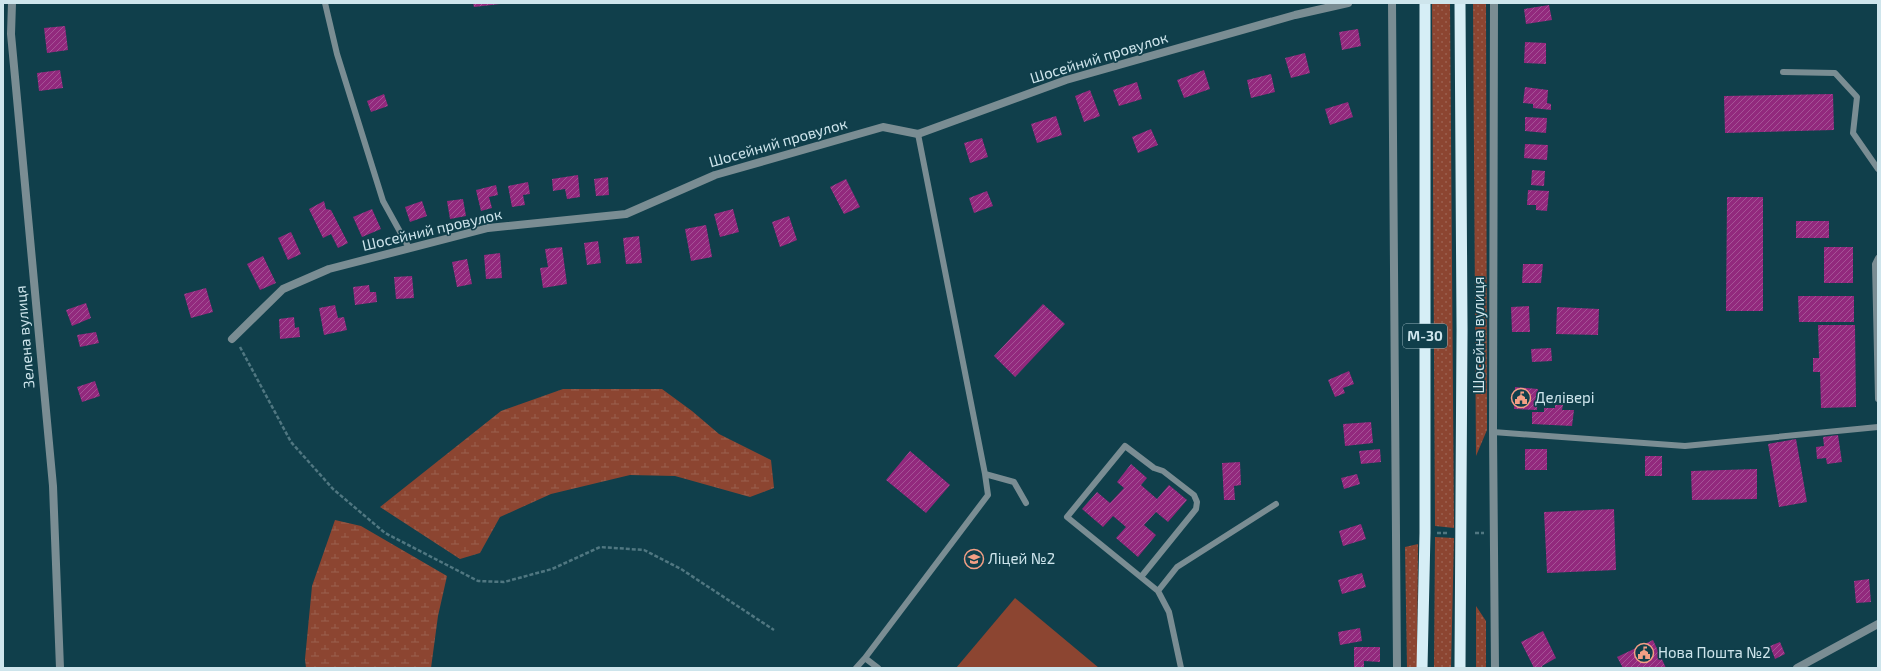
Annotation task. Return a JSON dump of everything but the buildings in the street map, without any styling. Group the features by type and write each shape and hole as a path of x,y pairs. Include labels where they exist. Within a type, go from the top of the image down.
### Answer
{"highway":[{"name":"М-30","path":"1422,668 1425,533 1425,3"},
{"name":"М-30","path":"1460,3 1462,322 1460,668"}],"street":[{"name":"Зелена вулиця","path":"12,3 11,34 53,486 60,668"},
{"name":"Шосейний провулок","path":"232,339 282,289 329,269 488,228 626,214 715,175 883,128 918,134 1066,80 1295,15 1348,3"},
{"path":"1392,3 1397,668"},
{"name":"Шосейна вулиця","path":"1494,3 1493,432 1495,668"},
{"path":"1797,668 1878,624"}],"lane":[{"path":"325,3 337,54 383,202 409,248"},
{"path":"1783,72 1835,73 1857,97 1853,134 1878,169"},
{"path":"856,668 988,495 918,134"},
{"path":"1878,258 1875,264 1875,311 1878,399"},
{"path":"1493,432 1686,446 1878,427"},
{"path":"1141,577 1196,509 1197,502 1194,495 1163,471 1154,468 1125,446 1067,517 1158,591 1169,612 1181,668"},
{"path":"985,474 1014,482 1026,503"},
{"path":"1158,591 1177,567 1276,504"},
{"path":"865,658 878,668"}],"path":[{"path":"232,339 240,347 291,442 333,489 385,533 478,582 504,582 552,569 600,547 644,550 681,569 774,630"},
{"path":"1435,533 1452,533"},
{"path":"1475,533 1484,533"}],"green space":[{"path":"1432,3 1450,3 1454,528 1435,526"},
{"path":"1473,3 1486,3 1487,430 1476,456"},
{"path":"563,389 662,389 692,411 719,434 771,460 774,488 750,497 675,476 630,475 551,494 500,517 480,553 460,559 380,507 501,411"},
{"path":"335,520 361,526 447,576 438,616 431,668 306,668 305,659 312,586"},
{"path":"1435,537 1454,538 1451,668 1434,668"},
{"path":"1418,544 1417,668 1407,668 1405,547"},
{"path":"1015,598 1099,668 956,668"},
{"path":"1476,606 1486,621 1486,668 1476,668"}],"place":[{"name":"Делівері","path":"1521,398"},
{"name":"Ліцей №2","path":"974,559"},
{"name":"Нова Пошта №2","path":"1644,653"}]}
